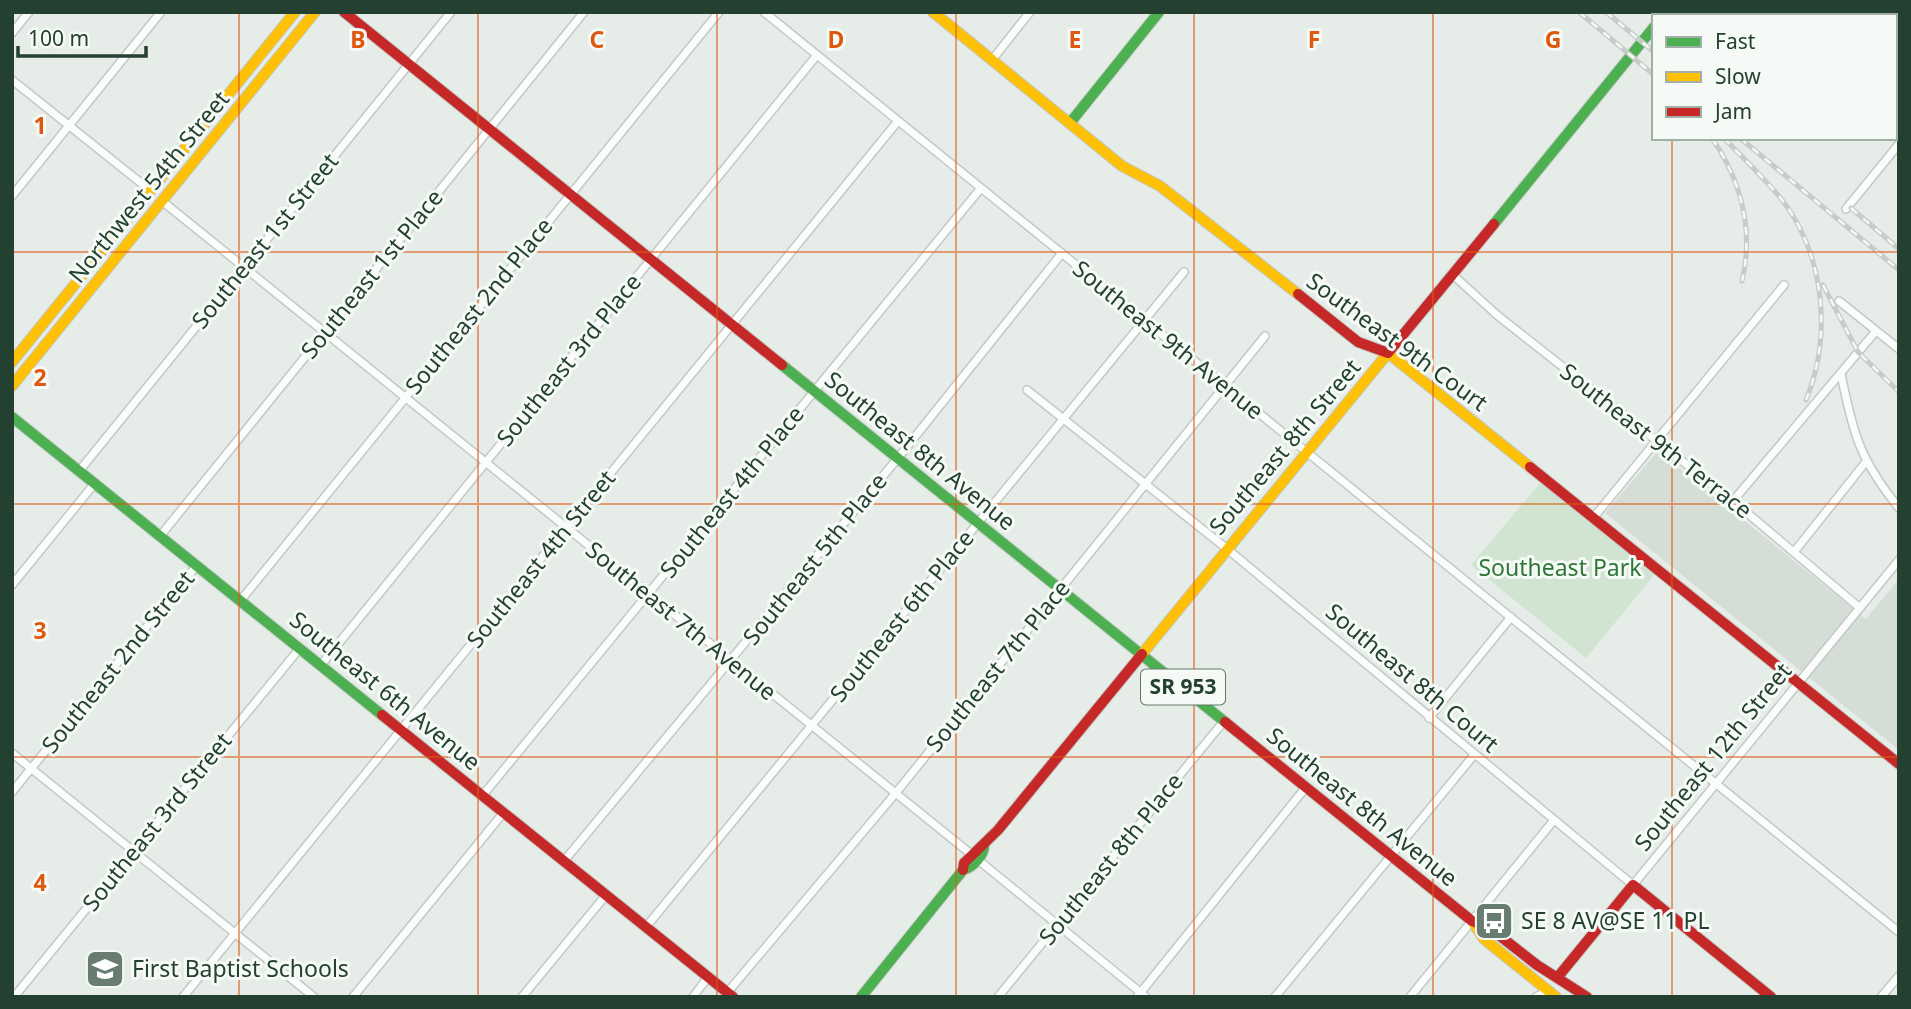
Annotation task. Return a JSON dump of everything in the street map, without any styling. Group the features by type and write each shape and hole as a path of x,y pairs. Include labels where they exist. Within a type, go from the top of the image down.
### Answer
{"main road":[{"name":"Northwest 54th Street","path":"12,362 295,12"},
{"name":"Northwest 54th Street","path":"12,386 315,12"},
{"name":"Southeast 8th Avenue","path":"344,12 1472,921"},
{"name":"Southeast 9th Court","path":"933,12 1122,166 1160,186 1358,342 1388,353 1899,764"},
{"path":"1070,123 1159,12"},
{"name":"Southeast 8th Street","path":"861,997 963,870 984,850 984,845 1652,29"},
{"path":"95,283 102,268 142,216 151,191"},
{"name":"Southeast 6th Avenue","path":"12,416 730,995"},
{"name":"Southeast 12th Street","path":"1557,978 1633,885"},
{"name":"Southeast 8th Court","path":"1633,885 1771,997"},
{"name":"SR 953","path":"1472,921 1491,929 1587,997"},
{"name":"SR 953","path":"1472,921 1484,939 1552,994"}],"street":[{"path":"12,33 30,12"},
{"path":"12,196 161,12"},
{"name":"Southeast 1st Street","path":"80,470 451,12"},
{"name":"Southeast 1st Place","path":"161,535 584,12"},
{"name":"Southeast 2nd Place","path":"241,600 719,12"},
{"name":"Southeast 9th Avenue","path":"764,12 1899,932"},
{"path":"992,60 1030,12"},
{"name":"Southeast 3rd Place","path":"321,665 817,55"},
{"path":"12,80 151,191"},
{"name":"Southeast 4th Street","path":"183,997 898,121"},
{"path":"1846,208 1899,144"},
{"name":"Southeast 4th Place","path":"483,795 981,188"},
{"name":"Southeast 7th Avenue","path":"162,201 1141,995"},
{"name":"Southeast 5th Place","path":"564,861 898,458 1062,253"},
{"name":"Southeast 6th Place","path":"646,927 1184,272"},
{"name":"Southeast 9th Terrace","path":"1452,274 1497,315 1733,501 1860,608"},
{"path":"1594,517 1784,285"},
{"path":"1839,301 1899,349"},
{"path":"1733,501 1876,331"},
{"name":"Southeast 7th Place","path":"730,995 1265,336"},
{"path":"1841,374 1853,429 1866,463 1899,508"},
{"name":"Southeast 8th Court","path":"1027,390 1227,548 1633,885"},
{"path":"1794,552 1866,463"},
{"path":"12,585 95,483"},
{"name":"Southeast 12th Street","path":"1633,885 1899,560"},
{"name":"Southeast 2nd Street","path":"12,792 197,565"},
{"path":"1429,718 1511,617"},
{"name":"Southeast 3rd Street","path":"14,997 300,648"},
{"name":"Southeast 8th Place","path":"998,997 1224,721"},
{"path":"12,753 314,997"},
{"path":"1275,997 1474,755"},
{"path":"1141,995 1306,787"},
{"path":"353,997 504,812"},
{"path":"1410,997 1554,820"},
{"path":"522,997 606,895"},
{"path":"1881,997 1899,976"},
{"path":"693,997 708,977"},
{"path":"1536,997 1552,994"}],"shaded area":[{"path":"1658,451 1866,619 1899,579 1899,750 1605,513"}],"green space":[{"name":"Southeast Park","path":"1541,482 1655,574 1586,658 1471,565"}],"railway":[{"path":"1579,12 1652,73"},
{"path":"1606,12 1652,50"},
{"path":"1713,140 1731,171 1742,206 1746,243 1742,281"},
{"path":"1726,140 1783,201 1797,223 1816,272 1820,298 1819,350 1806,400"},
{"path":"1742,140 1899,270"},
{"path":"1851,208 1899,249"},
{"path":"1823,285 1858,352 1899,392"}],"traffic: fast":[{"path":"1070,123 1159,12"},
{"path":"1494,224 1652,29"},
{"path":"782,365 1225,722"},
{"path":"12,417 382,715"},
{"path":"861,997 963,870 977,860 984,845"}],"traffic: slow":[{"path":"12,362 295,12"},
{"path":"12,386 315,12"},
{"path":"933,12 1122,166 1160,186 1298,294"},
{"path":"1142,654 1388,353 1530,467"},
{"path":"1472,921 1484,939 1556,997"}],"traffic: jam":[{"path":"344,12 782,365"},
{"path":"1298,294 1358,342 1388,353 1494,224"},
{"path":"1530,467 1899,764"},
{"path":"963,870 964,863 998,830 1142,654"},
{"path":"382,715 733,997"},
{"path":"1225,722 1472,921 1491,929 1537,965 1587,997"},
{"path":"1557,978 1633,885 1771,997"}],"place":[{"name":"SE 8 AV@SE 11 PL","path":"1494,921"},
{"name":"First Baptist Schools","path":"105,969"}]}
